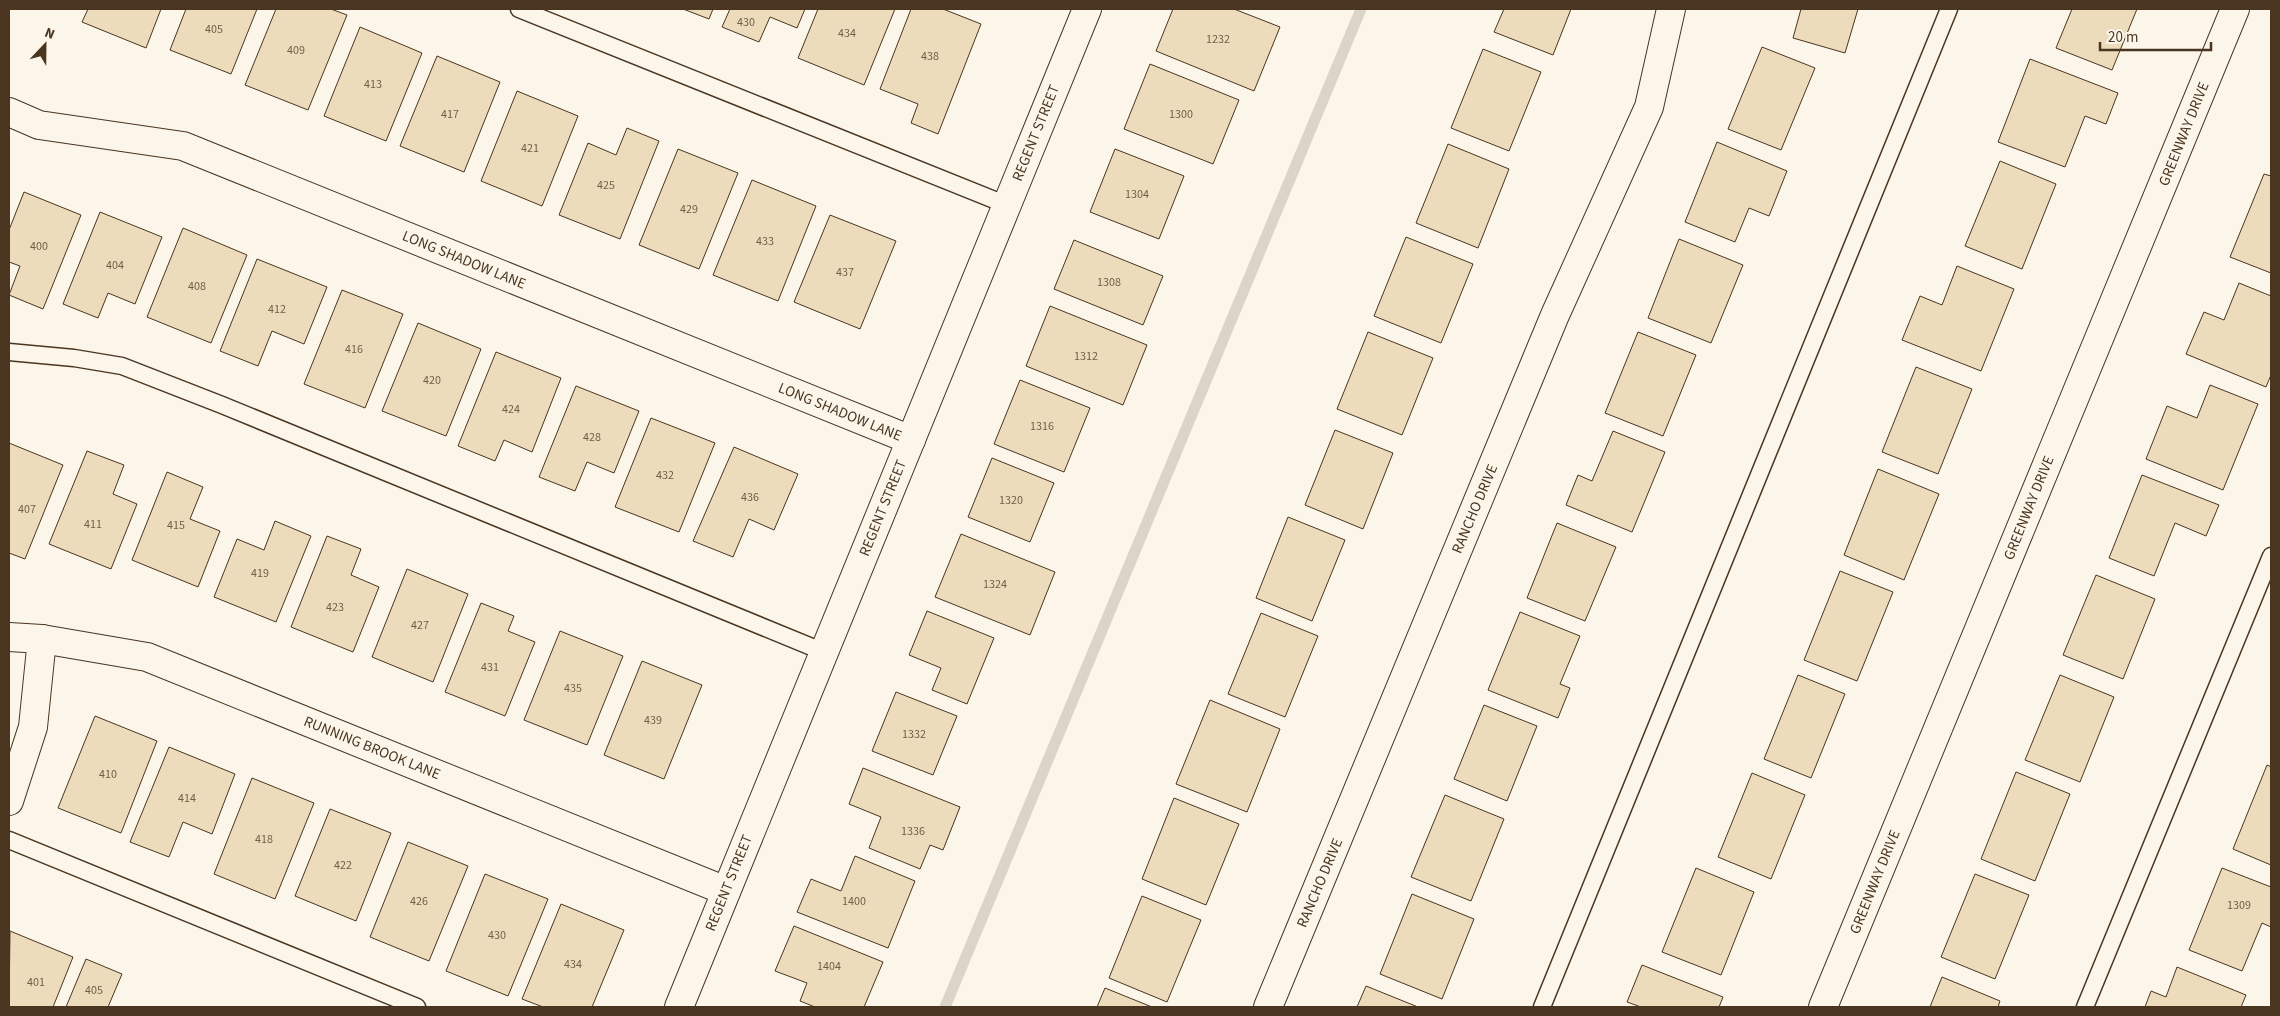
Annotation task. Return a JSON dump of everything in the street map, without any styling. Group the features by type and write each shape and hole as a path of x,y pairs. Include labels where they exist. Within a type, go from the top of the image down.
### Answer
{"street":[{"name":"REGENT STREET","path":"679,1007 1087,9"},
{"name":"RANCHO DRIVE","path":"1268,1007 1551,325 1649,108 1671,9"},
{"name":"GREENWAY DRIVE","path":"1823,1007 2235,9"},
{"name":"LONG SHADOW LANE","path":"9,112 39,125 183,146 911,440"},
{"name":"RUNNING BROOK LANE","path":"9,637 42,639 147,657 726,891"},
{"path":"9,801 33,727 42,639"}],"lane":[{"path":"520,9 1007,205"},
{"path":"1542,1007 1949,9"},
{"path":"9,352 74,358 122,366 222,405 824,652"},
{"path":"2085,1007 2271,556"},
{"path":"9,840 417,1007"}],"building":[{"path":"88,9 161,9 146,48 82,22"},
{"path":"186,9 257,9 231,74 170,50"},
{"path":"276,9 331,9 347,15 308,110 245,85"},
{"path":"683,9 713,9 709,19"},
{"path":"730,9 805,9 797,28 770,17 759,42 722,27"},
{"path":"818,9 895,9 864,85 798,58"},
{"path":"911,9 943,9 981,24 938,134 911,123 918,104 880,89"},
{"path":"1173,9 1234,9 1280,27 1254,91 1156,51"},
{"path":"1504,9 1571,9 1553,55 1494,32"},
{"path":"1801,9 1858,9 1845,53 1793,38"},
{"path":"2072,9 2137,9 2112,70 2056,48"},
{"path":"360,27 422,53 386,141 324,116"},
{"path":"1762,47 1815,68 1781,150 1728,129"},
{"path":"1483,49 1541,72 1509,151 1451,128"},
{"path":"437,56 500,82 464,172 400,146"},
{"path":"2030,59 2118,93 2106,124 2085,116 2065,167 1998,142"},
{"path":"1150,64 1239,100 1213,164 1124,129"},
{"path":"517,91 578,116 542,206 481,181"},
{"path":"627,128 659,141 620,239 559,215 588,143 616,155"},
{"path":"1717,142 1787,171 1769,216 1749,208 1735,242 1685,222"},
{"path":"1448,144 1509,169 1478,248 1416,223"},
{"path":"678,149 738,173 699,269 639,245"},
{"path":"1115,149 1184,176 1159,239 1090,212"},
{"path":"2000,161 2056,184 2022,269 1965,246"},
{"path":"2264,174 2271,176 2271,273 2230,257"},
{"path":"752,180 816,206 778,301 713,275"},
{"path":"24,192 81,215 43,309 9,295 20,266 9,262 9,230"},
{"path":"100,212 162,237 135,304 108,293 98,318 63,304"},
{"path":"830,215 896,241 860,329 794,302"},
{"path":"183,228 247,255 211,343 147,317"},
{"path":"1406,237 1473,264 1441,343 1374,316"},
{"path":"1679,239 1743,265 1711,343 1648,318"},
{"path":"1074,240 1163,276 1143,325 1054,289"},
{"path":"257,259 327,287 304,344 272,331 258,366 220,351"},
{"path":"1957,266 2014,289 1981,371 1902,340 1920,296 1942,305"},
{"path":"2239,283 2271,296 2271,375 2266,387 2186,354 2204,312 2224,320"},
{"path":"342,290 403,314 365,408 304,384"},
{"path":"1050,306 1147,345 1123,405 1026,366"},
{"path":"418,323 481,349 446,436 382,411"},
{"path":"1368,332 1433,358 1402,435 1337,409"},
{"path":"1638,332 1696,355 1663,436 1605,413"},
{"path":"496,352 561,378 532,452 504,440 495,461 458,446"},
{"path":"1916,367 1972,389 1938,474 1882,452"},
{"path":"1020,380 1090,408 1064,472 994,444"},
{"path":"2210,385 2258,404 2223,490 2146,459 2167,406 2197,418"},
{"path":"576,386 639,411 614,473 587,462 575,491 539,477"},
{"path":"651,418 715,443 679,532 615,507"},
{"path":"1335,430 1393,453 1363,529 1305,505"},
{"path":"1613,431 1665,452 1632,532 1566,505 1578,475 1592,481"},
{"path":"9,443 63,465 25,559 9,553"},
{"path":"734,447 798,474 774,530 749,519 733,557 693,541"},
{"path":"87,451 124,465 113,494 137,504 111,569 49,544"},
{"path":"992,458 1054,483 1030,542 968,517"},
{"path":"1878,469 1939,494 1904,580 1844,555"},
{"path":"167,472 203,487 190,519 220,531 198,587 132,560"},
{"path":"2142,475 2219,505 2206,536 2175,523 2154,576 2109,558"},
{"path":"1288,517 1345,540 1312,621 1256,598"},
{"path":"275,521 311,536 276,622 214,597 237,539 264,550"},
{"path":"1557,523 1616,547 1585,621 1527,598"},
{"path":"961,534 1055,572 1030,635 935,597"},
{"path":"327,536 361,549 351,575 379,587 353,652 291,627"},
{"path":"407,569 468,594 433,682 372,657"},
{"path":"1840,571 1893,592 1857,681 1804,660"},
{"path":"2096,575 2155,599 2123,679 2063,655"},
{"path":"481,603 514,616 508,631 535,642 505,716 445,692"},
{"path":"927,611 994,638 967,704 932,690 941,668 909,655"},
{"path":"1520,612 1580,636 1560,684 1570,688 1558,718 1488,690"},
{"path":"1261,613 1318,636 1285,717 1228,694"},
{"path":"560,631 623,656 587,745 524,720"},
{"path":"642,661 702,685 664,779 604,755"},
{"path":"1798,675 1845,694 1811,778 1764,759"},
{"path":"2060,675 2114,697 2080,782 2025,760"},
{"path":"896,692 957,716 933,775 872,751"},
{"path":"1210,700 1280,729 1247,812 1176,784"},
{"path":"1484,705 1537,726 1507,801 1454,779"},
{"path":"95,716 157,741 121,833 58,808"},
{"path":"169,747 235,774 212,834 183,822 169,857 130,842"},
{"path":"2267,765 2271,767 2271,865 2233,849"},
{"path":"863,768 960,807 943,850 930,845 920,869 869,848 881,817 849,804"},
{"path":"2016,772 2070,794 2035,881 1981,859"},
{"path":"1752,773 1805,795 1771,879 1718,857"},
{"path":"252,778 314,803 275,899 214,874"},
{"path":"1445,795 1504,819 1471,901 1411,877"},
{"path":"1174,798 1239,824 1206,905 1142,879"},
{"path":"330,809 391,833 356,921 295,896"},
{"path":"408,842 468,866 429,961 370,937"},
{"path":"855,856 915,881 888,948 797,912 811,879 841,891"},
{"path":"1696,868 1754,892 1721,975 1662,952"},
{"path":"2222,868 2271,887 2271,927 2262,923 2242,971 2189,950"},
{"path":"485,874 548,899 508,996 446,971"},
{"path":"1975,874 2029,895 1995,979 1941,957"},
{"path":"1412,894 1474,919 1442,999 1380,974"},
{"path":"1142,896 1201,920 1167,1002 1109,978"},
{"path":"561,904 624,930 592,1007 543,1007 522,999"},
{"path":"794,926 883,962 864,1007 815,1007 800,1001 807,983 775,971"},
{"path":"10,931 73,957 53,1007 9,1007"},
{"path":"86,959 122,974 108,1007 66,1007"},
{"path":"1642,965 1723,997 1719,1007 1641,1007 1627,1002"},
{"path":"2177,967 2246,995 2241,1007 2145,1007 2151,991 2166,997"},
{"path":"1942,977 2000,1001 1998,1007 1930,1007"},
{"path":"1366,986 1418,1007 1357,1007"},
{"path":"1105,988 1152,1007 1097,1007"}],"waterway":[{"path":"945,1007 1361,9"}]}
